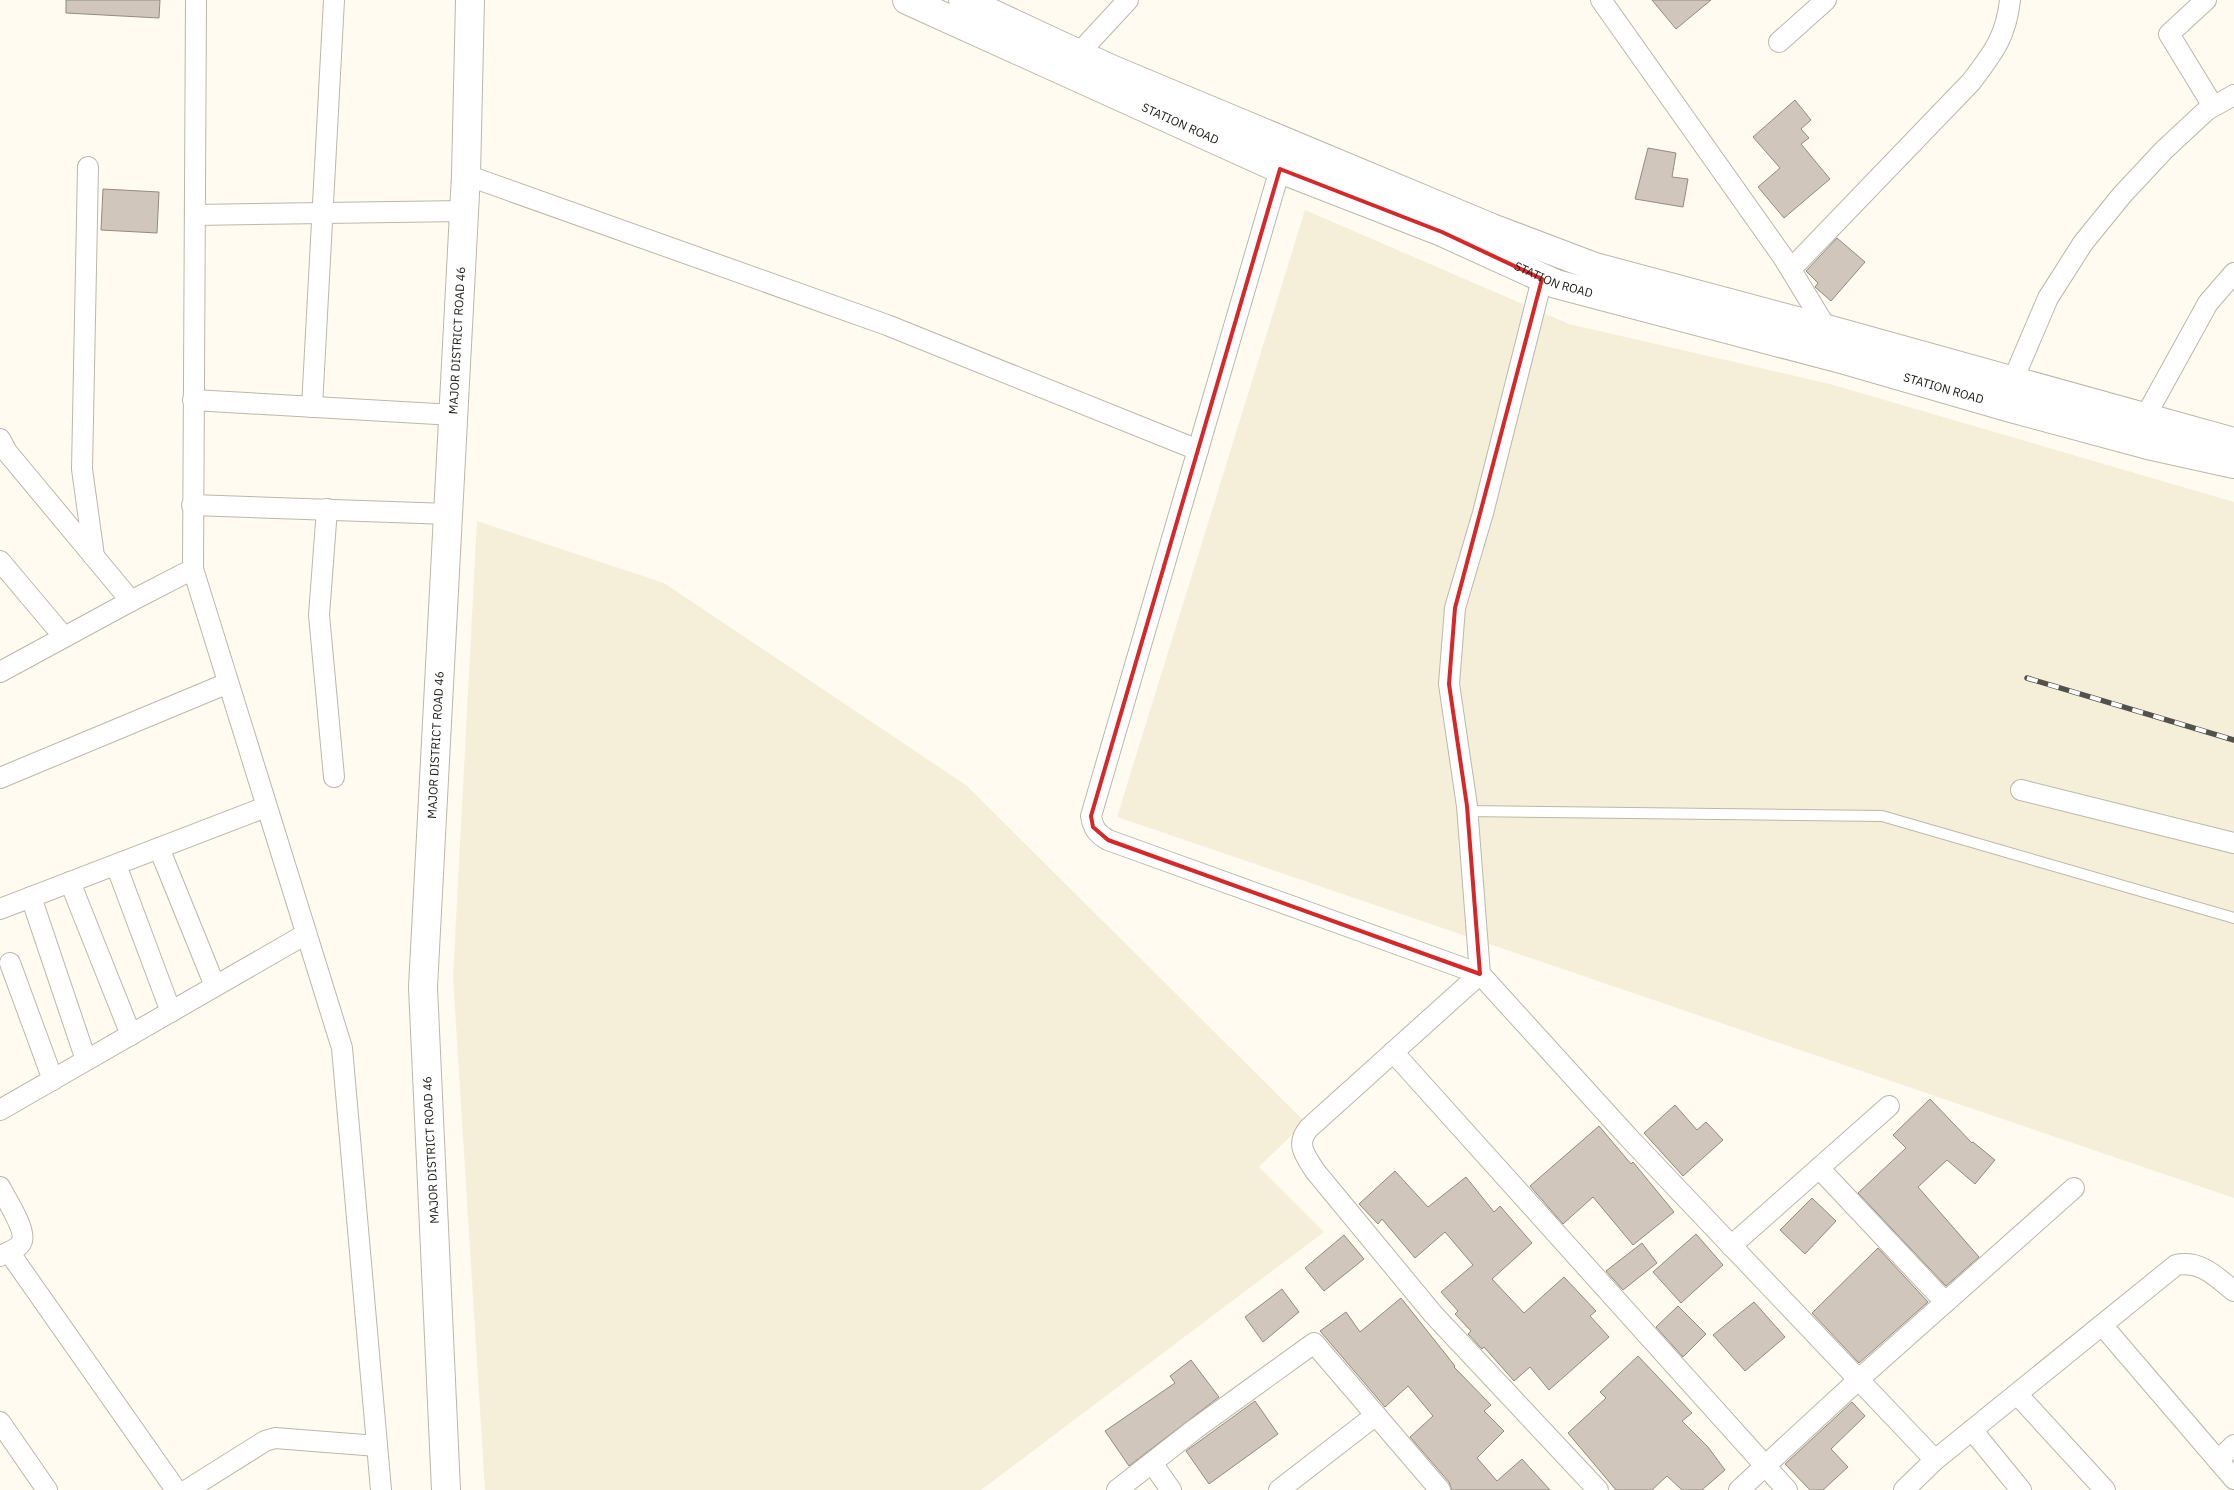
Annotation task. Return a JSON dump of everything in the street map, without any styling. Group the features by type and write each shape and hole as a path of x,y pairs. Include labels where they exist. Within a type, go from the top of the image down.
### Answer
{"main road":[{"name":"MAJOR DISTRICT ROAD 46","path":"446,1490 423,987 466,175 470,0"},
{"name":"STATION ROAD","path":"907,0 1280,169 1442,232 1542,279 1845,360 2130,440 2234,464"},
{"name":"STATION ROAD","path":"963,0 1111,69 1492,228 1595,267 2234,442"}],"street":[{"path":"196,0 193,569 342,1048 381,1490"},
{"path":"312,407 334,0"},
{"path":"1078,54 1128,0"},
{"path":"1601,0 1792,269 1845,360"},
{"path":"1779,42 1826,0"},
{"path":"1792,269 1971,82 1996,49 2008,22 2010,0"},
{"path":"2206,0 2169,34 2213,106"},
{"path":"2013,380 2048,298 2083,243 2122,195 2164,150 2207,110 2234,95"},
{"path":"88,167 82,469 94,556"},
{"path":"1280,169 1091,816 1093,826 1100,836 1108,840 1480,974 1629,1138 1935,1460"},
{"path":"466,175 887,325 1198,450"},
{"path":"195,215 464,211"},
{"path":"2146,417 2208,303 2234,273"},
{"path":"1480,974 1467,811 1449,684 1455,608 1483,513 1542,279"},
{"path":"193,400 454,416"},
{"path":"0,439 7,452 130,601"},
{"path":"192,504 449,514"},
{"path":"327,509 319,616 334,776"},
{"path":"0,561 64,637"},
{"path":"0,672 193,569"},
{"path":"0,778 228,683"},
{"path":"2021,790 2234,843"},
{"path":"0,909 266,807"},
{"path":"159,848 215,986"},
{"path":"116,865 171,1012"},
{"path":"70,882 131,1035"},
{"path":"31,897 86,1060"},
{"path":"0,1110 306,934"},
{"path":"10,962 53,1080"},
{"path":"1480,974 1309,1128 1303,1135 1304,1153 1315,1171 1434,1314 1598,1490"},
{"path":"1393,1052 1764,1467 1787,1490"},
{"path":"1731,1246 1889,1106"},
{"path":"1819,1168 1945,1302"},
{"path":"0,1187 23,1231 22,1241 5,1254 176,1490"},
{"path":"1739,1490 1858,1380 2074,1188"},
{"path":"1904,1490 1935,1460 2176,1265 2196,1264 2206,1269 2234,1291"},
{"path":"2102,1325 2234,1479"},
{"path":"1117,1490 1314,1343 1440,1490"},
{"path":"2017,1394 2105,1490"},
{"path":"1279,1490 1376,1415"},
{"path":"0,1422 47,1490"},
{"path":"1972,1430 2021,1490"},
{"path":"187,1490 265,1441 275,1438 377,1446"},
{"path":"2218,1460 2234,1445"},
{"path":"1152,1463 1171,1490"}],"lane":[{"path":"1467,811 1882,816 2234,918"}],"highlighted area":[{"path":"1280,169 1442,232 1542,279 1455,608 1449,684 1467,806 1480,974 1108,840 1093,827 1091,816"}],"shaded area":[{"path":"1305,210 1569,324 1830,384 2234,502 2234,1198 1117,817"},
{"path":"477,521 664,583 966,785 1305,1122 1259,1167 1324,1232 981,1490 485,1490 453,977"}],"building":[{"path":"66,0 160,0 159,18 66,13"},
{"path":"1652,0 1711,0 1676,29"},
{"path":"1795,100 1811,120 1801,129 1809,138 1801,144 1830,179 1784,218 1758,187 1780,168 1753,137"},
{"path":"1648,148 1676,153 1672,177 1688,179 1683,207 1635,199"},
{"path":"103,189 159,192 157,233 101,230"},
{"path":"1837,238 1865,262 1831,301 1815,287 1818,283 1806,271"},
{"path":"1930,1099 1972,1143 1995,1160 1975,1184 1947,1160 1918,1187 1979,1257 1946,1286 1858,1193 1906,1148 1893,1135"},
{"path":"1675,1105 1697,1130 1706,1122 1723,1140 1683,1176 1644,1133"},
{"path":"1599,1126 1631,1164 1633,1162 1674,1212 1633,1245 1593,1197 1563,1224 1530,1186"},
{"path":"1395,1171 1428,1207 1466,1177 1494,1212 1500,1206 1532,1243 1492,1279 1524,1313 1564,1277 1596,1311 1590,1316 1609,1337 1549,1390 1530,1367 1514,1381 1484,1347 1482,1349 1468,1334 1471,1331 1455,1314 1458,1311 1441,1292 1473,1265 1445,1232 1415,1258 1382,1219 1378,1224 1359,1204"},
{"path":"1812,1198 1836,1221 1805,1254 1780,1230"},
{"path":"1696,1234 1723,1265 1681,1303 1653,1272"},
{"path":"1344,1235 1364,1259 1324,1291 1305,1268"},
{"path":"1642,1243 1657,1263 1623,1290 1606,1271"},
{"path":"1878,1248 1928,1302 1859,1363 1812,1313"},
{"path":"1282,1289 1299,1312 1263,1342 1245,1317"},
{"path":"1401,1298 1454,1367 1491,1405 1484,1411 1504,1431 1477,1458 1497,1481 1522,1459 1550,1490 1452,1490 1449,1482 1410,1437 1433,1416 1408,1386 1385,1407 1320,1331 1346,1312 1360,1332"},
{"path":"1754,1302 1785,1337 1745,1371 1713,1335"},
{"path":"1678,1306 1706,1334 1683,1357 1656,1327"},
{"path":"1638,1356 1692,1413 1682,1421 1708,1447 1725,1470 1702,1490 1682,1490 1667,1476 1652,1490 1616,1490 1568,1433 1606,1398 1600,1392"},
{"path":"1191,1360 1219,1397 1129,1466 1105,1431 1175,1383 1170,1376"},
{"path":"1255,1401 1278,1434 1209,1484 1186,1451"},
{"path":"1852,1402 1865,1416 1831,1449 1848,1467 1823,1490 1810,1490 1785,1464"}],"railway":[{"path":"2027,678 2234,740"}]}
